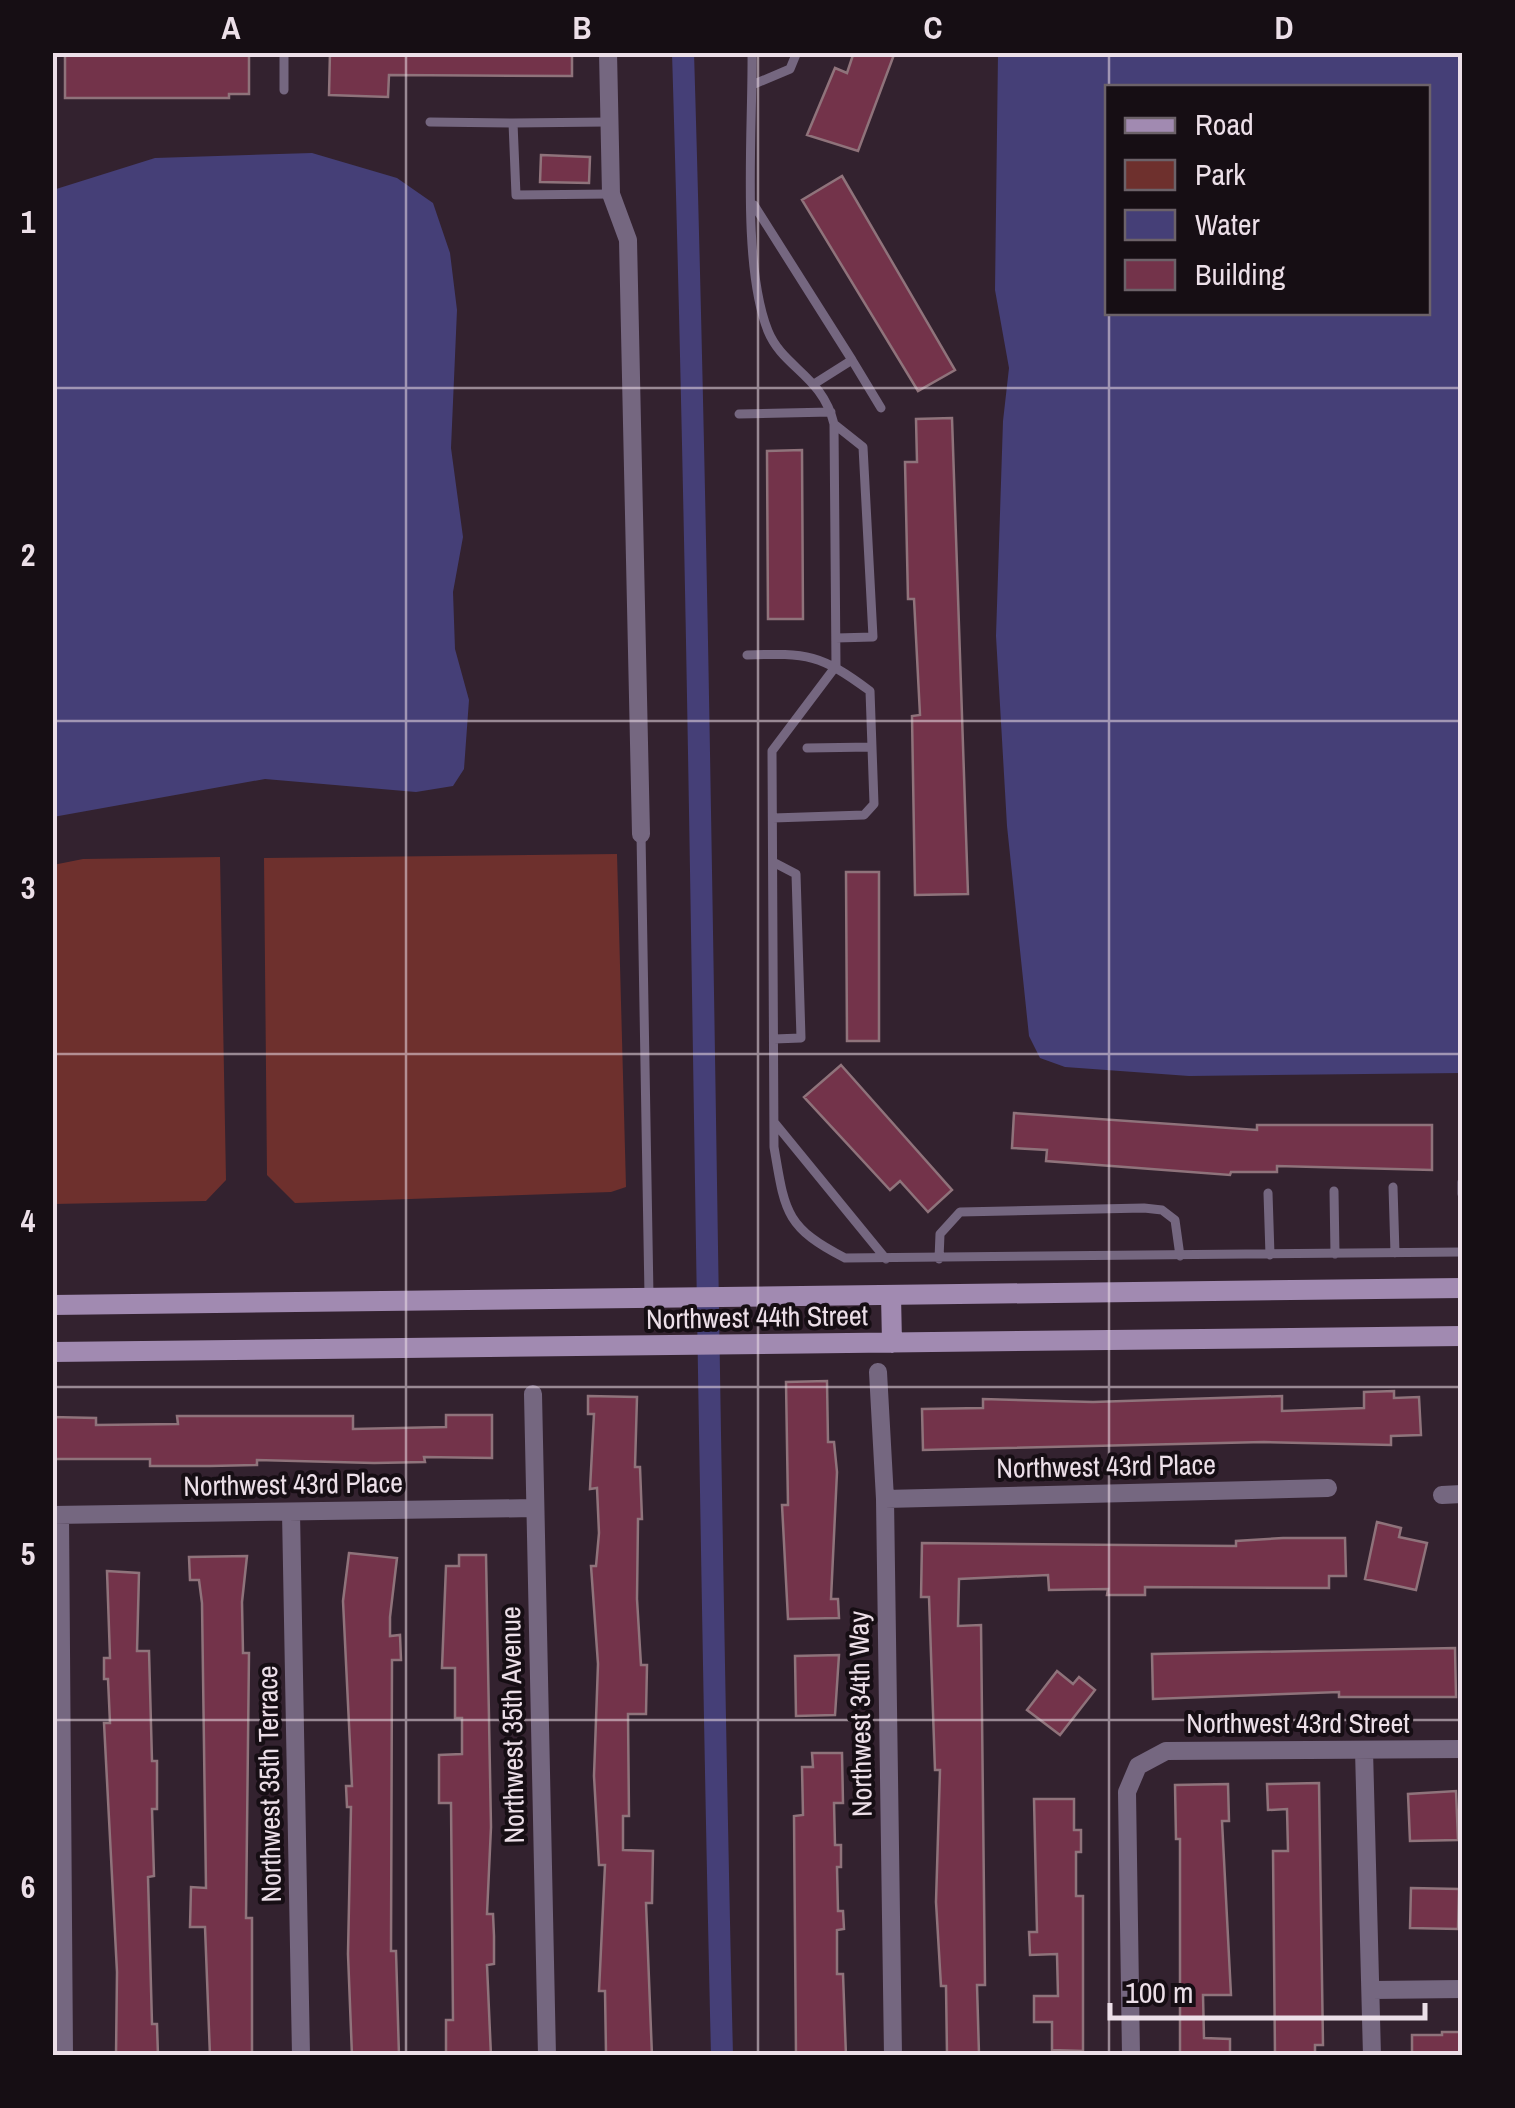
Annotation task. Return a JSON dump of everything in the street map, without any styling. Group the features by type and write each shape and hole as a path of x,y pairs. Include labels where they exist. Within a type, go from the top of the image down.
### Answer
{"street":[{"path":"608,52 611,194 628,240 641,834"},
{"name":"Northwest 44th Street","path":"52,1305 1462,1288"},
{"path":"891,1295 892,1343"},
{"name":"Northwest 44th Street","path":"52,1352 1462,1336"},
{"name":"Northwest 34th Way","path":"878,1372 884,1499 893,2056"},
{"name":"Northwest 35th Avenue","path":"533,1394 547,2056"},
{"name":"Northwest 43rd Place","path":"884,1499 1328,1488"},
{"path":"1442,1494 1462,1494"},
{"name":"Northwest 43rd Place","path":"56,1515 534,1508"},
{"name":"Northwest 35th Terrace","path":"291,1512 301,2056"},
{"path":"56,1515 64,2056"},
{"name":"Northwest 43rd Street","path":"1131,2056 1127,1792 1138,1766 1166,1751 1462,1748"},
{"path":"1364,1750 1372,2056"},
{"path":"1372,1990 1462,1989"}],"lane":[{"path":"284,52 284,90"},
{"path":"752,52 753,275 769,334 827,397 834,424 836,666 772,751 774,1122 784,1204 805,1237 845,1258 1462,1252"},
{"path":"752,85 790,69 797,52"},
{"path":"430,122 610,122"},
{"path":"513,123 516,195 611,194"},
{"path":"753,204 882,408"},
{"path":"814,384 852,360"},
{"path":"739,414 831,412"},
{"path":"834,424 863,447 872,637 836,638"},
{"path":"746,655 805,654 836,666 870,691 874,804 864,816 772,818"},
{"path":"807,748 872,747"},
{"path":"641,834 649,1298"},
{"path":"772,862 796,874 801,1038 774,1039"},
{"path":"774,1122 887,1259"},
{"path":"1462,1182 1462,1194"},
{"path":"1393,1187 1396,1254"},
{"path":"1334,1191 1335,1254"},
{"path":"1268,1193 1270,1255"},
{"path":"938,1259 940,1234 960,1212 1144,1208 1162,1210 1175,1220 1180,1256"}],"green space":[{"path":"617,854 626,1187 611,1192 295,1203 267,1175 264,858"},
{"path":"220,857 226,1180 206,1201 53,1204 53,865 83,859"}],"water":[{"path":"998,53 1462,53 1462,1073 1189,1076 1065,1067 1040,1058 1029,1036 1007,826 996,636 1003,421 1009,368 995,290"},
{"path":"312,153 397,178 433,203 450,253 457,310 451,448 463,537 453,592 455,649 469,700 464,769 453,786 416,792 265,779 53,817 53,190 155,158"}],"building":[{"path":"65,52 249,52 249,94 229,94 229,98 65,98"},
{"path":"330,52 572,52 572,76 389,75 388,97 329,95"},
{"path":"854,52 895,52 858,151 807,135 835,68 847,73"},
{"path":"541,155 590,157 589,183 540,182"},
{"path":"842,176 955,370 918,391 802,200"},
{"path":"952,418 968,894 915,895 912,716 920,715 914,599 908,599 905,462 917,462 916,419"},
{"path":"802,450 803,619 768,619 767,451"},
{"path":"846,872 879,872 879,1041 847,1041"},
{"path":"841,1065 952,1190 928,1212 900,1181 890,1190 804,1097"},
{"path":"1014,1113 1257,1130 1257,1125 1432,1125 1432,1170 1277,1166 1277,1172 1230,1175 1046,1161 1047,1150 1012,1148"},
{"path":"827,1381 828,1442 834,1442 837,1472 831,1599 838,1599 839,1618 788,1619 782,1505 788,1505 786,1382"},
{"path":"1394,1391 1394,1398 1419,1397 1421,1435 1391,1436 1391,1445 1264,1442 923,1450 922,1409 983,1408 983,1399 1093,1402 1282,1396 1282,1411 1364,1408 1364,1392"},
{"path":"588,1396 637,1397 635,1467 640,1467 642,1519 638,1519 637,1599 641,1665 647,1665 646,1714 628,1714 629,1816 623,1816 623,1850 653,1851 652,1903 646,1903 652,2056 606,2053 605,1991 599,1991 605,1865 599,1865 594,1776 598,1664 591,1566 596,1566 599,1533 597,1488 590,1489 594,1414 588,1414"},
{"path":"446,1415 492,1415 492,1458 424,1457 425,1462 374,1463 257,1460 257,1465 210,1466 150,1466 150,1459 52,1459 52,1417 96,1418 96,1425 178,1424 177,1416 353,1416 353,1429 446,1427"},
{"path":"1377,1522 1401,1528 1399,1537 1427,1543 1416,1590 1365,1579"},
{"path":"1345,1538 1346,1576 1329,1576 1329,1588 1145,1587 1145,1595 1107,1595 1108,1589 1049,1590 1048,1575 959,1579 958,1626 981,1625 985,1985 977,1985 979,2054 947,2054 946,1986 941,1986 936,1902 940,1770 935,1770 929,1597 921,1597 922,1543 1236,1546 1236,1541"},
{"path":"349,1553 397,1558 390,1617 390,1636 400,1635 401,1660 392,1660 391,1951 396,1951 399,2056 352,2056 348,1954 351,1807 347,1807 346,1786 352,1786 343,1601"},
{"path":"459,1555 486,1555 491,1827 487,1914 493,1914 494,1936 494,1964 487,1965 491,2056 446,2056 446,2020 453,2020 451,1803 439,1803 439,1755 462,1754 462,1718 455,1718 455,1668 442,1668 446,1566 459,1566"},
{"path":"247,1556 242,1602 243,1653 249,1653 246,1918 252,1918 252,2056 210,2056 205,1927 190,1927 191,1887 206,1888 202,1603 199,1580 190,1580 189,1557"},
{"path":"107,1571 139,1573 137,1651 149,1651 157,1809 152,1809 154,1876 148,1877 152,2024 157,2024 158,2056 116,2056 117,1972 104,1723 110,1723 108,1679 104,1679 104,1658 110,1658"},
{"path":"1455,1648 1456,1697 1339,1697 1339,1692 1153,1699 1152,1654"},
{"path":"839,1655 835,1715 796,1716 795,1656"},
{"path":"1057,1671 1073,1684 1079,1677 1095,1690 1060,1735 1027,1710"},
{"path":"812,1753 842,1753 843,1803 834,1803 835,1845 841,1845 838,1911 843,1911 844,1929 837,1930 837,1974 843,1974 846,2056 796,2056 794,1816 803,1815 802,1767 813,1767"},
{"path":"1319,1783 1323,2045 1315,2045 1315,2056 1275,2056 1273,1851 1288,1851 1287,1809 1268,1810 1267,1784"},
{"path":"1228,1784 1229,1821 1222,1821 1231,1995 1203,1995 1204,2038 1230,2039 1230,2056 1180,2056 1180,1839 1176,1839 1175,1785"},
{"path":"1456,1791 1458,1840 1410,1841 1408,1794"},
{"path":"1034,1799 1074,1799 1074,1830 1081,1830 1081,1852 1076,1852 1076,1896 1083,1896 1083,2051 1052,2050 1052,2022 1034,2022 1034,1996 1058,1996 1057,1954 1030,1955 1029,1932 1037,1932"},
{"path":"1411,1888 1459,1889 1458,1929 1410,1928"},
{"path":"1461,2032 1460,2056 1412,2056 1412,2035"}],"waterway":[{"path":"683,52 722,2056"}]}
